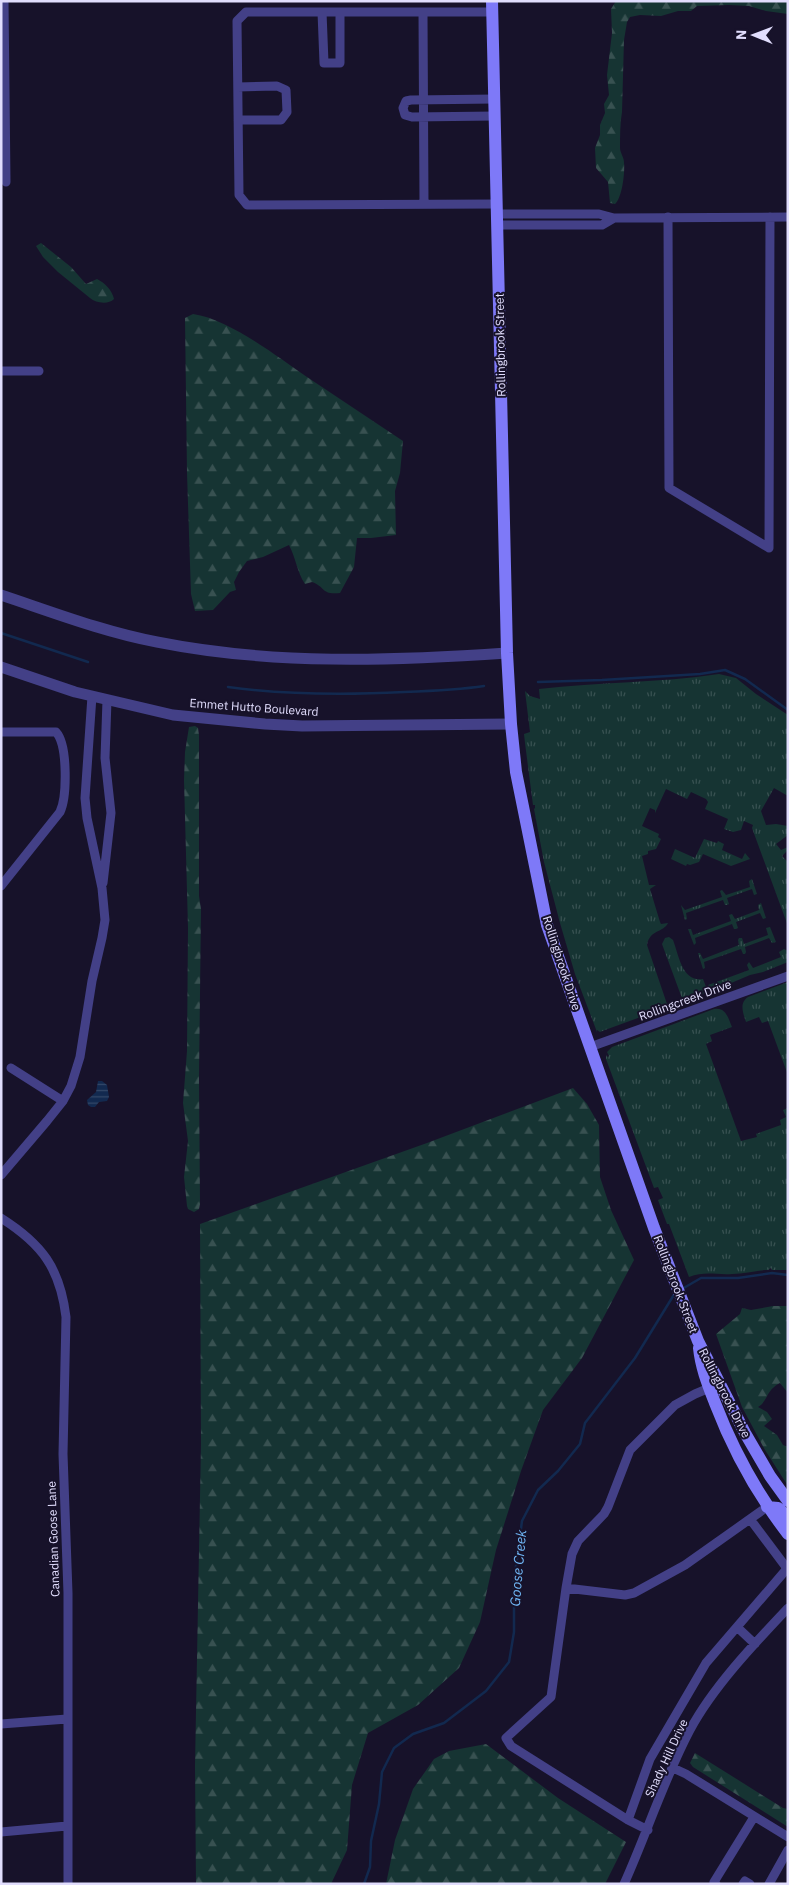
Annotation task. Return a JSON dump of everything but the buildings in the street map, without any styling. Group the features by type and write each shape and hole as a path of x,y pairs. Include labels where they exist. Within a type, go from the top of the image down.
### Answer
{"main road":[{"name":"Rollingbrook Street","path":"493,7 509,688"},
{"name":"Rollingbrook Drive","path":"509,688 510,724 520,796 547,925 654,1228"},
{"name":"Rollingbrook Street","path":"654,1228 698,1341"},
{"name":"Rollingbrook Drive","path":"698,1341 700,1362 770,1476 788,1501"},
{"name":"Rollingbrook Drive","path":"715,1386 724,1427 767,1507 788,1534"},
{"path":"767,1507 778,1508 788,1517"}],"street":[{"path":"4,1 6,182"},
{"path":"493,7 423,12 246,12 237,21 239,195 247,204 424,204 497,214 599,214 614,218 788,217"},
{"path":"322,12 324,64 340,63 340,12"},
{"path":"423,12 424,204"},
{"path":"238,87 277,86 286,90 287,112 281,120 238,120"},
{"path":"495,100 411,100 406,102 403,108 405,115 412,118 495,116"},
{"path":"668,217 669,488 769,548 770,217"},
{"path":"1,371 39,371"},
{"path":"1,595 71,619 156,642 254,656 361,660 507,654"},
{"name":"Emmet Hutto Boulevard","path":"1,667 75,692 172,715 265,724 336,727 510,724"},
{"path":"1,1175 48,1122 63,1101 71,1086 80,1057 92,981 105,920 102,888 87,818 85,798 92,696"},
{"path":"102,888 111,813 105,758 108,700"},
{"path":"1,732 56,732 60,736 63,751 64,801 60,812 1,886"},
{"name":"Rollingcreek Drive","path":"590,1046 788,976"},
{"path":"11,1068 63,1101"},
{"name":"Canadian Goose Lane","path":"1,1218 22,1231 50,1263 60,1284 66,1316 63,1454 68,1593 68,1884"},
{"path":"648,1830 628,1820 507,1742 506,1738 552,1697 566,1588 575,1546 578,1540 604,1514 630,1450 675,1405 715,1386"},
{"path":"566,1588 625,1595 634,1593 685,1565 767,1507"},
{"path":"628,1820 650,1759 707,1661 785,1571 786,1567 750,1519"},
{"name":"Shady Hill Drive","path":"624,1884 691,1729 722,1683 788,1608"},
{"path":"737,1627 755,1644"},
{"path":"1,1724 67,1719"},
{"path":"673,1768 686,1774 788,1837"},
{"path":"716,1884 714,1882 754,1817"},
{"path":"1,1832 67,1826"},
{"path":"769,1884 788,1850"},
{"path":"743,1884 745,1881 750,1884"}],"green space":[{"path":"616,1 788,1 788,14 749,6 729,5 697,6 691,11 678,11 661,16 640,15 630,17 627,22 624,40 620,130 620,148 624,161 624,173 621,191 615,204 610,203 608,182 596,168 595,148 600,135 600,125 605,113 604,104 609,95 607,75 612,33 611,9"},
{"path":"41,243 71,267 86,284 97,279 103,283 110,290 114,299 102,303 90,298 43,257 36,246"},
{"path":"193,314 222,323 267,349 403,441 400,473 395,491 396,535 357,538 354,567 340,593 326,592 312,582 305,584 289,545 263,557 247,561 234,582 236,590 230,592 213,610 195,611 191,594 185,318"},
{"path":"719,674 736,678 788,715 788,796 774,788 761,811 766,825 788,826 788,835 776,844 781,850 788,847 782,856 788,862 788,926 752,828 753,825 744,821 741,830 733,832 724,829 728,819 705,809 708,802 706,799 691,792 687,799 666,789 655,813 655,810 650,808 642,826 659,834 658,837 661,839 656,849 648,851 648,854 642,856 649,885 656,885 650,889 660,922 661,924 668,923 651,936 647,945 668,1007 600,1032 597,1030 597,1032 575,974 544,862 534,809 535,805 533,805 524,734 530,732 525,691 530,696 540,699 539,689"},
{"path":"195,726 198,728 199,735 199,896 201,909 200,1204 199,1209 194,1212 188,1209 187,1206 184,1177 188,1141 183,1103 187,1051 188,928 184,780 185,752 189,727"},
{"path":"704,839 717,843 718,841 724,844 722,850 742,859 745,853 750,859 731,866 703,854 699,862 687,864 686,866 671,859 675,849 695,858"},
{"path":"752,879 757,894 754,895 752,889 727,898 729,904 725,905 723,900 686,913 687,919 685,920 681,905 685,910 722,897 720,891 722,890 726,895 750,887 749,881"},
{"path":"761,903 766,918 763,919 760,913 736,922 738,928 734,929 732,924 695,938 696,943 694,945 688,929 691,929 693,935 731,921 729,915 732,914 735,919 759,910 758,905"},
{"path":"770,927 776,942 772,943 769,938 745,947 745,954 743,954 741,949 704,962 705,968 703,969 698,953 700,953 703,959 739,945 739,938 742,938 744,944 768,935 766,928"},
{"path":"669,937 673,940 682,967 690,976 696,979 703,979 708,992 683,1001 662,944 665,938"},
{"path":"784,949 788,951 788,962 750,975 710,992 708,985 749,970 747,965 749,962 753,968 781,957 779,952"},
{"path":"788,982 788,1075 768,1021 762,1023 759,1017 746,1022 742,1008 743,1002 748,997"},
{"path":"714,1009 724,1011 732,1027 710,1035 712,1041 706,1044 741,1141 757,1137 756,1134 781,1125 780,1120 786,1117 783,1110 788,1108 788,1270 772,1270 771,1268 741,1273 705,1274 689,1277 658,1200 663,1198 658,1187 654,1188 606,1059 606,1055 607,1057 609,1056 607,1052 612,1047"},
{"path":"573,1088 587,1104 599,1125 600,1177 611,1210 634,1260 582,1358 543,1410 496,1550 480,1622 459,1668 418,1705 368,1733 352,1785 347,1850 331,1884 196,1884 195,1766 201,1443 200,1224 427,1143"},
{"path":"773,1306 788,1306 788,1393 780,1383 769,1392 758,1407 767,1412 772,1419 764,1426 777,1435 783,1445 788,1447 788,1486 765,1450 742,1407 716,1334 740,1314 742,1308 751,1310"},
{"path":"486,1744 558,1798 626,1842 605,1884 386,1884 395,1840 413,1789 434,1759 449,1751"},
{"path":"695,1753 783,1808 788,1809 788,1827 693,1767 690,1763"}],"water":[{"path":"98,1081 102,1081 107,1085 109,1097 107,1101 99,1102 95,1107 91,1107 88,1105 87,1100 96,1092"}],"waterway":[{"path":"1,633 88,662"},
{"path":"538,682 700,674 725,670 745,679 788,710"},
{"path":"228,687 272,692 338,694 434,691 484,686"},
{"name":"Goose Creek","path":"682,1289 701,1278 738,1278 772,1273 788,1275"},
{"name":"Goose Creek","path":"364,1884 370,1867 371,1841 379,1804 382,1772 394,1748 413,1734 444,1723 486,1691 509,1662 514,1632 514,1581 522,1521 538,1490 558,1471 580,1444 585,1423 635,1358 675,1293"}]}
